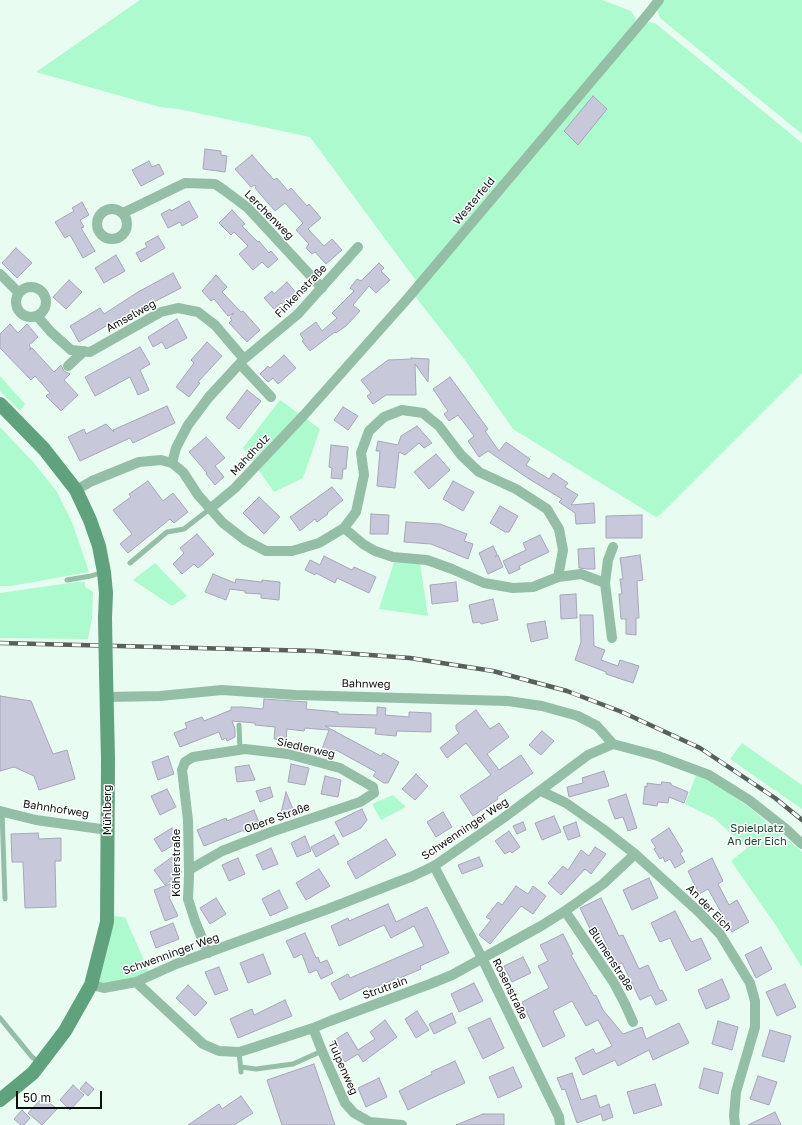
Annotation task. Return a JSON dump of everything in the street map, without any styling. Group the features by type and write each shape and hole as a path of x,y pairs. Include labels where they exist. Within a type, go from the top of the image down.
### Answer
{"street":[{"name":"Westerfeld","path":"304,415 408,298 659,0"},
{"name":"Lerchenweg","path":"123,213 185,183 215,184 248,208 322,288"},
{"name":"Finkenstraße","path":"172,463 176,448 188,425 209,397 242,361 298,314 358,247"},
{"path":"0,274 18,293"},
{"path":"32,287 39,289 44,294 46,299 44,309 37,316 27,317 20,312 16,303 18,293 26,288 32,287"},
{"name":"Amselweg","path":"68,366 84,351 90,352 99,348 162,312 178,308 198,312 215,325 242,361"},
{"path":"37,316 51,332 71,350 84,351"},
{"path":"242,361 271,397"},
{"name":"Mühlberg","path":"0,404 44,449 76,490 90,520 99,546 106,593 105,618 108,830 107,922 91,985 65,1031 33,1073 0,1100"},
{"path":"76,490 92,481 139,462 161,460 172,463 184,472 198,494 223,523 245,540 266,551 292,551 319,543 344,528 356,512 364,475 361,453 369,431 384,417 402,410 423,413 439,426 461,455 479,472 516,490 547,509 559,529 563,550 558,577"},
{"name":"Mahdholz","path":"211,508 235,488 304,415"},
{"path":"344,528 363,544 375,551 393,557 427,560 484,583 513,588 533,587 558,577 581,574 605,583"},
{"path":"612,547 608,560 605,583 612,638"},
{"name":"Bahnweg","path":"107,697 160,696 222,690 296,695 508,700 542,706 578,716 597,726 613,744"},
{"path":"613,744 658,756 709,775 749,800 802,844"},
{"name":"Schwenninger Weg","path":"91,985 104,988 136,982 176,964 328,909 413,876 434,866 541,791 588,755 613,744"},
{"name":"Siedlerweg","path":"182,770 185,762 192,757 245,749 288,754 340,768 373,786 374,793"},
{"name":"Köhlerstraße","path":"182,770 188,820 188,899 208,953"},
{"name":"An der Eich","path":"541,791 566,804 603,829 635,854 699,912 720,934 750,984 755,1001 755,1027 736,1092 734,1116 735,1125"},
{"name":"Obere Straße","path":"189,870 222,851 271,832 360,802 374,793"},
{"name":"Bahnhofweg","path":"1,811 36,820 108,830"},
{"name":"Strutrain","path":"136,982 203,1044 219,1051 238,1052 313,1028 430,984 452,974 565,911 603,884 635,854"},
{"name":"Rosenstraße","path":"434,866 482,958 558,1117 560,1125"},
{"name":"Blumenstraße","path":"565,911 614,983 632,1022"},
{"name":"Tulpenweg","path":"313,1028 345,1103 354,1113 370,1122 402,1125"}],"lane":[{"path":"130,563 167,532 184,529 211,508"},
{"path":"67,580 104,572"},
{"path":"238,725 240,750"},
{"path":"1,811 5,899"},
{"path":"0,1018 32,1057 40,1063"},
{"path":"238,1052 241,1070 256,1070 293,1064 322,1051"}],"green space":[{"path":"140,0 602,0 631,11 636,19 634,25 417,282 310,137 179,109 160,107 36,72"},
{"path":"663,0 802,0 802,134 660,18 656,8"},
{"path":"649,22 655,23 802,143 802,373 661,514 656,517 513,429 465,360 414,295 644,24"},
{"path":"0,376 25,404 20,411 0,391"},
{"path":"280,400 320,429 303,478 274,492 243,448"},
{"path":"0,427 35,464 57,492 72,522 89,572 11,586 0,586"},
{"path":"394,562 420,564 428,616 379,609"},
{"path":"155,563 187,596 172,606 133,580"},
{"path":"85,582 85,587 93,592 92,618 88,639 0,638 0,593"},
{"path":"742,743 802,785 802,809 730,759"},
{"name":"Spielplatz An der Eich","path":"696,775 715,783 749,807 802,852 801,966 777,927 731,861 747,848 714,818 685,804"},
{"path":"393,795 406,807 381,820 372,804"},
{"path":"112,916 125,917 149,972 134,979 107,986 95,983"}],"building":[{"path":"593,96 607,109 578,145 564,131"},
{"path":"205,149 221,151 221,155 227,156 225,172 203,169"},
{"path":"252,155 274,180 277,178 288,191 291,188 307,206 309,204 321,218 308,229 324,246 332,239 342,250 326,264 315,252 312,254 306,248 309,244 296,230 303,223 285,203 275,211 255,188 255,185 251,187 235,169"},
{"path":"149,161 152,167 159,164 164,174 141,186 132,170"},
{"path":"189,201 198,217 182,226 180,222 168,228 161,214 170,209 171,211"},
{"path":"82,202 89,215 80,220 84,227 81,228 95,251 83,258 70,235 65,238 55,222 74,211 72,208"},
{"path":"232,210 245,224 242,226 258,242 259,241 269,253 271,251 278,259 268,268 262,262 253,270 239,254 248,246 234,232 231,235 219,223"},
{"path":"158,236 165,248 141,262 136,253 147,247 145,243"},
{"path":"16,248 32,263 17,278 2,263"},
{"path":"116,255 125,271 104,283 95,268"},
{"path":"379,263 384,268 381,271 390,280 376,293 369,286 353,305 360,311 346,326 336,333 335,332 310,351 302,341 304,340 300,334 316,322 322,331 337,318 332,313 354,291 350,288 357,279 361,281"},
{"path":"173,273 181,288 148,305 149,307 126,321 123,316 79,342 70,326 100,308 104,314 138,292"},
{"path":"216,275 227,287 222,292 241,312 243,311 260,330 247,342 229,323 232,320 230,318 234,313 228,316 214,299 211,301 202,291"},
{"path":"69,280 82,292 66,309 53,297"},
{"path":"287,282 298,295 285,307 281,303 274,309 264,298 272,291 274,294"},
{"path":"177,319 187,338 166,349 162,342 153,347 148,337"},
{"path":"10,324 18,333 27,324 38,337 29,345 31,348 29,350 32,348 54,372 61,365 64,371 70,374 64,380 78,395 61,411 46,396 50,393 35,376 31,380 0,348 0,334"},
{"path":"207,342 222,356 198,382 200,383 189,397 176,387 194,363 191,360"},
{"path":"140,347 150,364 140,370 149,390 138,395 130,377 95,396 85,377"},
{"path":"284,355 296,368 278,384 273,378 268,382 260,374 268,366 270,368"},
{"path":"411,358 429,359 428,382 415,364 416,395 386,395 373,404 367,396 371,393 361,380 388,360 412,359"},
{"path":"450,377 488,429 485,431 499,451 506,442 530,459 526,465 549,479 553,473 568,483 565,487 578,495 571,505 594,503 595,523 576,524 575,513 559,502 562,499 488,451 479,457 468,441 474,436 458,415 449,421 444,414 448,411 433,389"},
{"path":"247,390 261,401 239,429 226,418"},
{"path":"167,406 175,423 133,443 130,438 80,461 68,437 84,429 86,434 106,424 114,432 113,430"},
{"path":"343,407 358,416 348,430 334,420"},
{"path":"417,426 432,443 424,448 419,443 405,455 399,452 395,488 377,486 380,451 376,451 378,441 398,445 401,436"},
{"path":"206,437 225,458 215,466 224,477 215,485 189,452"},
{"path":"331,445 348,447 346,469 343,469 342,479 331,478 332,468 329,467"},
{"path":"436,454 450,470 429,489 414,472"},
{"path":"148,481 163,501 173,493 188,512 174,523 170,519 128,553 120,544 132,534 113,510 131,497 129,494"},
{"path":"453,481 474,492 463,511 443,499"},
{"path":"332,487 343,500 317,522 315,519 300,531 290,517"},
{"path":"259,497 280,517 264,534 243,513"},
{"path":"500,506 518,516 509,532 505,532 490,523"},
{"path":"371,514 389,515 388,534 370,534"},
{"path":"642,515 642,538 606,538 606,516"},
{"path":"406,522 440,524 467,534 464,541 473,544 468,559 431,544 404,542"},
{"path":"197,534 214,554 198,568 194,564 182,574 173,564 184,553 180,548"},
{"path":"540,535 549,552 519,566 520,569 509,574 503,561 526,550 523,543"},
{"path":"493,546 497,554 495,557 498,555 503,567 488,574 479,553"},
{"path":"594,548 595,569 579,568 578,549"},
{"path":"640,555 643,580 637,581 639,618 636,618 636,635 626,634 626,619 621,619 619,594 622,594 620,579 623,579 620,558"},
{"path":"324,556 352,570 354,567 376,577 369,593 337,578 335,583 316,573 315,575 305,570 310,560 320,565"},
{"path":"213,574 235,583 236,579 262,582 262,580 280,582 279,600 261,598 261,594 245,593 245,591 230,589 226,600 205,592"},
{"path":"456,582 458,601 432,604 430,585"},
{"path":"576,594 577,618 561,619 560,595"},
{"path":"493,599 498,620 481,624 480,622 473,623 469,605"},
{"path":"580,615 593,615 594,646 605,650 601,660 618,666 620,660 639,666 633,683 606,674 606,672 575,660 581,642"},
{"path":"545,621 548,638 531,642 527,624"},
{"path":"0,696 31,701 53,754 67,750 75,779 39,790 34,776 14,767 0,771"},
{"path":"264,699 307,702 306,709 338,712 338,714 377,715 377,707 386,708 385,715 409,717 409,712 431,713 431,732 397,731 396,736 375,734 376,728 325,726 381,756 383,753 399,762 388,783 384,783 373,776 376,772 336,750 334,754 322,749 329,730 305,728 304,731 287,729 286,740 274,739 275,727 232,721 235,729 235,737 227,741 226,738 222,740 219,732 180,747 174,733 187,728 185,723 202,717 204,721 231,710 231,707 263,709"},
{"path":"476,710 490,729 499,723 509,737 487,754 499,770 521,755 533,773 497,797 498,799 473,816 460,796 491,775 466,743 447,758 440,748 459,733 456,729 456,725"},
{"path":"542,731 554,741 541,755 529,745"},
{"path":"168,756 174,774 158,780 152,762"},
{"path":"291,764 309,768 305,785 288,782"},
{"path":"249,765 255,780 237,782 235,767"},
{"path":"604,771 609,786 569,797 567,787 583,783 582,778"},
{"path":"416,774 428,786 415,800 402,789"},
{"path":"325,776 341,780 338,797 321,794"},
{"path":"662,782 671,783 671,785 688,792 684,803 669,797 668,803 658,802 657,806 643,804 645,786 647,787 647,783 661,785"},
{"path":"270,787 273,797 260,802 256,791"},
{"path":"167,789 176,807 160,815 151,796"},
{"path":"286,792 295,814 279,821"},
{"path":"626,794 637,828 628,831 623,817 615,819 608,800"},
{"path":"362,809 367,820 361,828 343,837 335,822"},
{"path":"254,810 260,825 204,846 197,830 226,818 227,821"},
{"path":"443,812 452,827 436,837 427,822"},
{"path":"554,816 561,832 542,840 535,823"},
{"path":"523,822 526,830 517,834 513,826"},
{"path":"576,822 580,836 568,840 563,827"},
{"path":"172,828 180,841 162,852 154,839"},
{"path":"669,828 683,851 680,853 685,862 675,868 670,859 665,862 663,857 660,859 651,840"},
{"path":"509,831 520,847 512,853 510,851 505,854 495,841"},
{"path":"38,833 39,839 61,838 61,861 55,861 56,907 25,908 23,862 12,862 11,834"},
{"path":"334,835 339,844 316,857 311,847"},
{"path":"305,836 311,851 297,857 291,843"},
{"path":"386,839 396,855 356,879 347,862"},
{"path":"595,847 606,854 591,874 585,869 561,895 548,883 563,866 568,870 581,850 589,856"},
{"path":"271,848 278,864 263,870 256,855"},
{"path":"172,857 182,872 165,885 154,870"},
{"path":"479,857 483,866 462,874 458,865"},
{"path":"238,858 245,874 229,881 222,865"},
{"path":"712,858 723,881 718,884 729,905 737,900 749,922 732,932 708,889 699,894 688,871"},
{"path":"319,869 330,886 306,900 296,883"},
{"path":"649,878 658,898 632,910 623,890"},
{"path":"170,884 175,894 169,897 178,916 165,921 154,890"},
{"path":"516,886 528,894 533,886 546,896 533,914 521,906 490,944 479,935 491,920 486,917 498,902 502,905"},
{"path":"279,890 288,908 270,916 262,899"},
{"path":"216,898 226,914 210,924 200,908"},
{"path":"601,898 619,936 623,935 639,969 648,965 660,991 662,990 667,1000 656,1005 651,995 640,1000 622,963 617,966 600,931 593,935 580,908"},
{"path":"388,904 396,922 427,907 449,953 420,966 421,969 370,990 368,986 340,1000 331,983 348,974 350,978 424,946 414,926 391,938 384,925 339,946 331,926 348,918 349,921"},
{"path":"675,911 691,942 701,938 711,959 686,971 670,938 660,942 651,923"},
{"path":"173,923 179,939 156,948 150,932"},
{"path":"305,933 316,958 318,957 320,963 327,960 333,973 321,979 317,970 309,973 302,954 294,958 286,941"},
{"path":"563,934 573,954 571,955 594,996 596,995 603,1010 623,1034 642,1027 646,1039 679,1023 689,1043 653,1060 649,1050 618,1066 615,1060 583,1075 575,1058 593,1049 596,1054 612,1046 598,1020 586,1026 572,1001 553,1011 565,1036 543,1047 522,1002 549,988 538,966 548,961 540,945"},
{"path":"761,947 772,969 756,978 745,955"},
{"path":"263,954 271,974 248,983 240,963"},
{"path":"523,957 531,973 512,982 504,966"},
{"path":"219,967 228,990 215,995 205,972"},
{"path":"722,979 729,995 729,999 706,1009 698,990"},
{"path":"474,983 483,1001 459,1012 451,994"},
{"path":"785,984 796,1007 777,1016 766,992"},
{"path":"188,985 207,1003 195,1016 176,998"},
{"path":"285,1000 292,1016 238,1038 230,1019 252,1009 254,1015"},
{"path":"417,1011 429,1030 416,1038 405,1019"},
{"path":"452,1013 456,1023 434,1034 429,1024"},
{"path":"490,1018 504,1048 483,1059 468,1028"},
{"path":"385,1020 397,1037 363,1062 358,1054 345,1062 332,1042 347,1032 358,1050 375,1039 370,1032"},
{"path":"718,1021 738,1027 732,1050 712,1044"},
{"path":"770,1030 791,1036 784,1062 762,1056"},
{"path":"455,1061 465,1083 408,1110 399,1091 432,1074 431,1072"},
{"path":"314,1064 335,1125 282,1125 267,1080"},
{"path":"513,1067 522,1087 498,1098 489,1077"},
{"path":"704,1068 723,1073 718,1094 699,1088"},
{"path":"572,1073 581,1100 596,1095 600,1108 609,1104 613,1117 603,1121 601,1114 577,1123 565,1089 562,1090 557,1078"},
{"path":"758,1076 777,1082 769,1105 750,1099"},
{"path":"379,1078 387,1097 366,1107 358,1088"},
{"path":"86,1082 94,1089 88,1096 80,1089"},
{"path":"655,1084 662,1105 634,1114 627,1092"},
{"path":"73,1085 84,1095 70,1110 60,1100"},
{"path":"241,1096 253,1113 234,1125 188,1125 219,1104 222,1109"},
{"path":"43,1097 57,1109 42,1125 28,1113"},
{"path":"22,1110 30,1118 24,1125 21,1125 14,1119"},
{"path":"775,1112 781,1125 748,1125"},
{"path":"483,1114 504,1114 504,1125 456,1125"}],"railway":[{"path":"0,643 316,651 410,658 493,671 567,691 622,712 700,748 775,798 802,820"}]}
